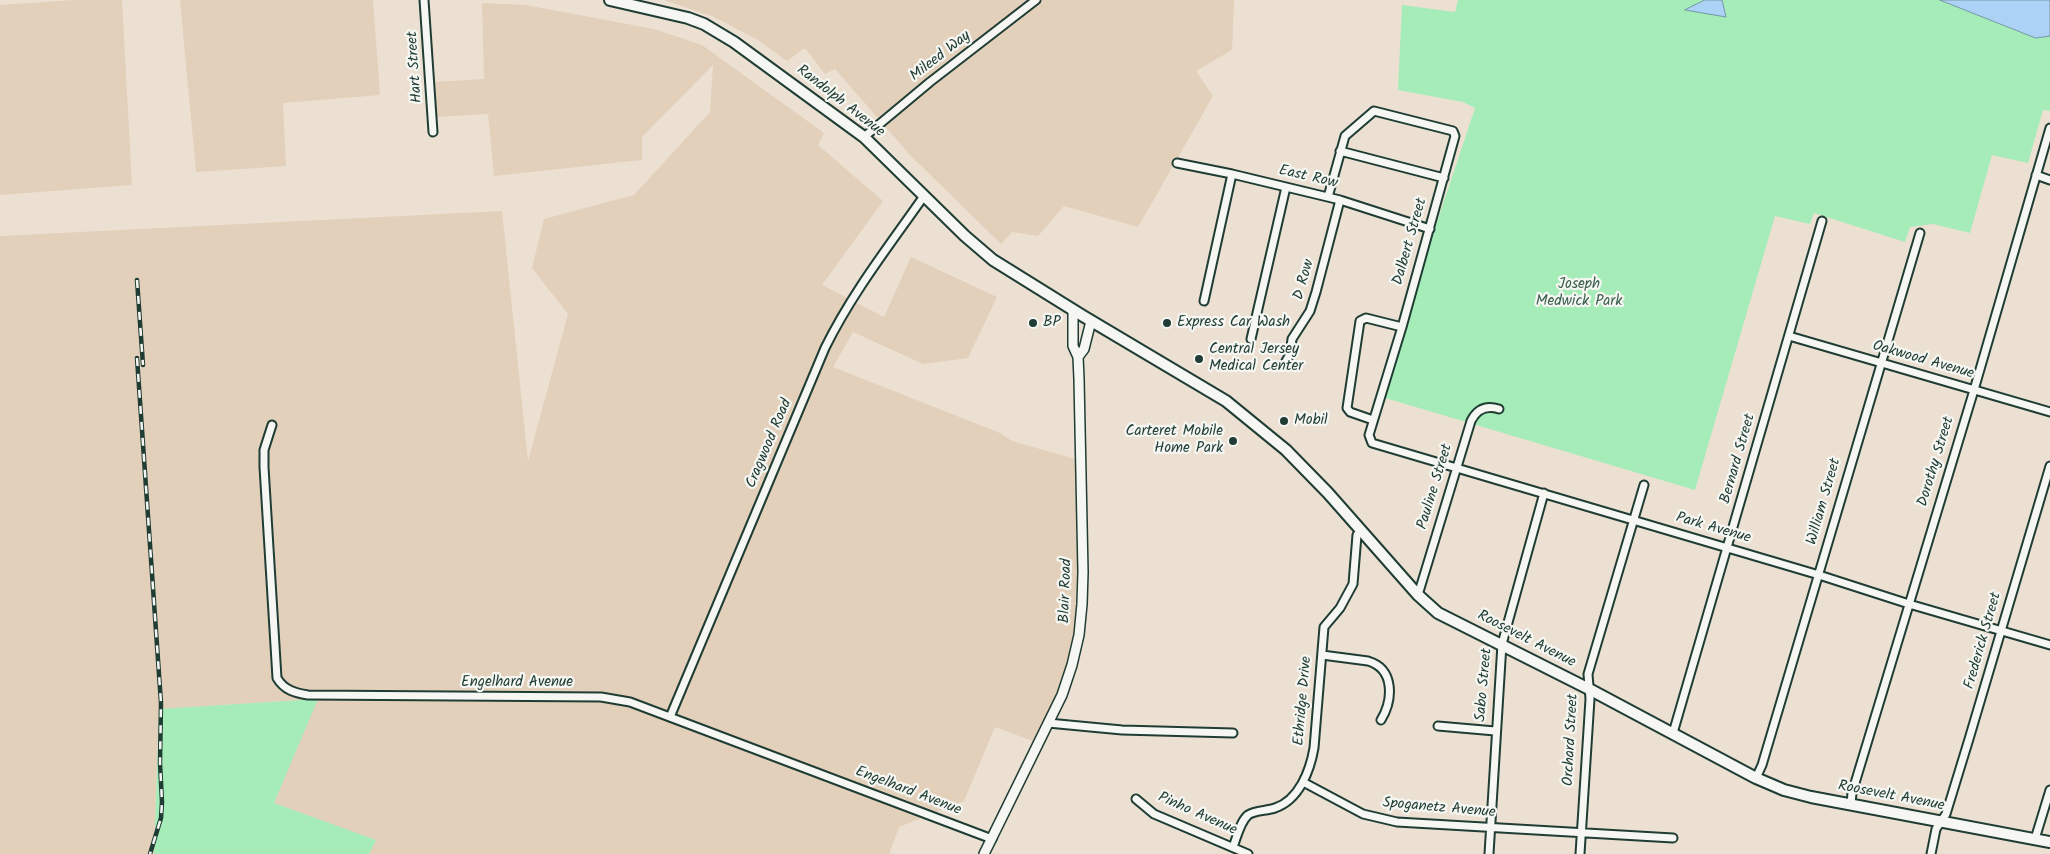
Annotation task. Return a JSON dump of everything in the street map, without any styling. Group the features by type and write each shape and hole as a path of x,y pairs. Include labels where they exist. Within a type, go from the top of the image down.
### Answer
{"main road":[{"name":"Randolph Avenue","path":"610,0 688,18 720,32 864,137 973,244 993,260 1073,310"},
{"name":"Roosevelt Avenue","path":"1073,310 1200,384 1248,417 1286,450 1361,530 1418,595 1438,613 1502,644 1756,778 1792,793 2050,842"}],"street":[{"name":"Hart Street","path":"424,0 431,73 433,132"},
{"name":"Mileed Way","path":"864,137 930,82 1036,0"},
{"name":"Dalbert Street","path":"1340,151 1344,136 1374,111 1453,131 1455,136 1369,439"},
{"name":"Dorothy Street","path":"1851,804 1852,793 1974,390 2050,128"},
{"path":"1328,197 1340,151 1444,178"},
{"name":"East Row","path":"1177,163 1340,200 1430,229"},
{"path":"1204,301 1232,174"},
{"path":"2036,175 2050,180"},
{"path":"1251,339 1286,187"},
{"name":"Cragwood Road","path":"670,717 832,334 859,286 924,196"},
{"name":"D Row","path":"1285,363 1290,354 1292,339 1310,311 1340,200"},
{"name":"Bernard Street","path":"1673,733 1822,221"},
{"name":"William Street","path":"1756,778 1762,765 1920,233"},
{"name":"Blair Road","path":"984,854 1062,695 1072,665 1079,634 1082,604 1078,357 1072,346 1073,310"},
{"path":"1373,420 1350,412 1347,408 1360,321 1366,318 1402,327"},
{"path":"1078,357 1084,348 1091,321"},
{"name":"Oakwood Avenue","path":"1789,336 2050,412"},
{"name":"Pauline Street","path":"1418,595 1470,421 1475,413 1490,406 1499,409"},
{"name":"Engelhard Avenue","path":"272,425 264,450 265,493 277,678 287,689 294,693 308,695 601,697 630,702 992,839"},
{"name":"Park Avenue","path":"1369,439 1375,444 2050,645"},
{"name":"Frederick Street","path":"1931,854 1936,829 1946,814 2050,466"},
{"name":"Orchard Street","path":"1580,854 1590,698 1588,674 1644,485"},
{"name":"Sabo Street","path":"1489,854 1495,731 1502,644 1544,494"},
{"name":"Ethridge Drive","path":"1233,847 1243,820 1250,814 1275,808 1283,804 1296,792 1303,782 1314,748 1324,627 1340,608 1353,584 1357,534 1361,530"},
{"path":"1322,655 1368,661 1375,663 1382,670 1390,691 1388,708 1381,720"},
{"path":"1048,723 1114,729 1233,732"},
{"path":"1438,726 1495,731"},
{"name":"Spoganetz Avenue","path":"1303,782 1363,814 1398,822 1673,838"},
{"path":"2035,840 2050,790"},
{"name":"Pinho Avenue","path":"1136,799 1154,814 1248,854"}],"shaded area":[{"path":"73,0 122,0 132,185 0,195 0,5"},
{"path":"180,0 373,0 380,95 283,103 286,166 196,172"},
{"path":"664,0 1234,0 1232,50 1196,71 1213,96 1138,227 1064,206 1038,236 1012,232 1001,244 910,155 835,69 825,74 805,48 787,61 758,40 714,17"},
{"path":"482,3 526,5 654,29 702,45 824,133 818,145 883,201 822,285 884,317 911,257 997,297 968,358 923,364 853,332 833,367 1000,433 1012,441 1082,461 1077,650 1038,743 995,727 964,801 899,827 889,854 369,854 375,840 274,803 317,699 159,709 154,854 0,854 0,236 502,211 528,461 568,314 532,268 544,219 634,195 710,112 713,65 642,137 642,160 494,176 488,114 437,117 434,82 484,79"}],"green space":[{"name":"Joseph Medwick Park","path":"1458,0 1705,0 1686,10 1726,16 1722,0 1940,0 2036,38 2050,36 2050,111 2043,110 2028,163 1992,155 1970,233 1933,224 1910,227 1905,242 1814,213 1810,224 1775,216 1695,490 1382,397 1402,327 1475,108 1463,102 1398,90 1402,5 1455,12"},
{"path":"318,699 274,803 376,840 369,854 154,854 159,709"}],"water":[{"path":"1705,0 1722,0 1726,17 1685,10"},
{"path":"1940,0 2050,0 2050,36 2036,38"}],"railway":[{"path":"137,280 143,365"},
{"path":"137,358 161,703 161,818 150,854"}],"place":[{"name":"BP","path":"1033,323"},
{"name":"Express Car Wash","path":"1167,323"},
{"name":"Central Jersey Medical Center","path":"1199,359"},
{"name":"Mobil","path":"1284,421"},
{"name":"Carteret Mobile Home Park","path":"1233,441"}]}
